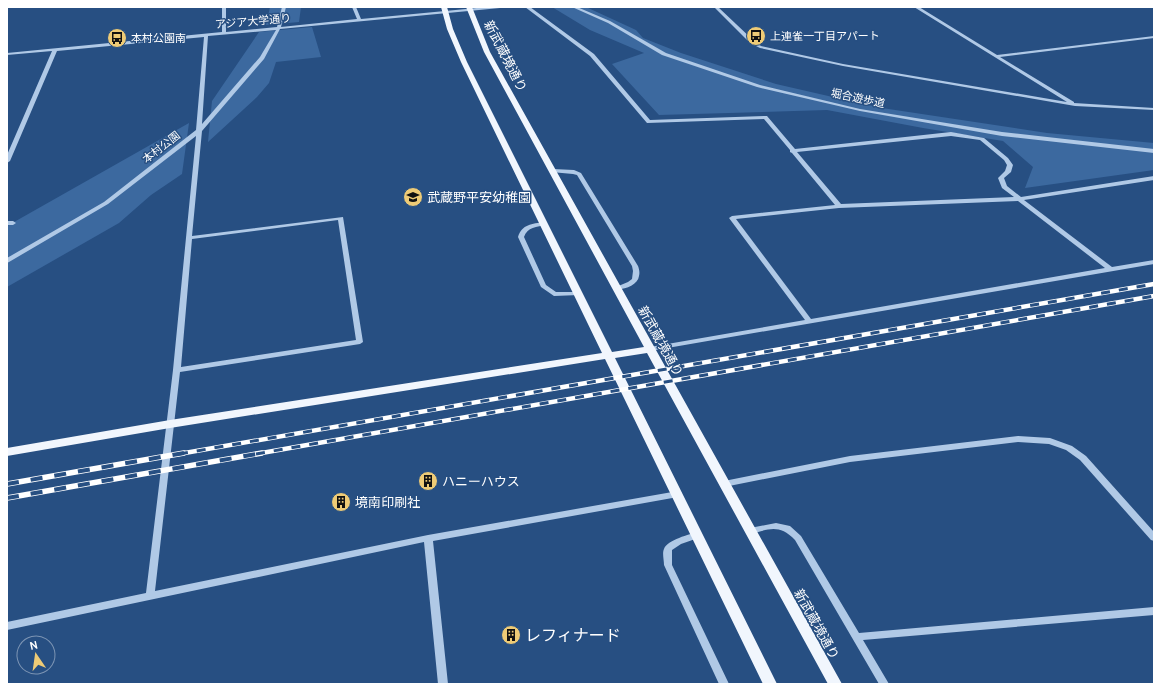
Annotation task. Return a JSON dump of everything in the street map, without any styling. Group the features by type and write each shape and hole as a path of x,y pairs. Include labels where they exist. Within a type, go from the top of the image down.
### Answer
{"main road":[{"name":"新武蔵境通り","path":"470,8 479,35 487,52 835,684"},
{"path":"445,10 464,62 577,294 678,494 770,684"},
{"path":"7,452 170,424 650,348"}],"street":[{"path":"224,7 224,33"},
{"name":"本村公園","path":"7,261 106,203 199,131 262,58 279,28 284,7"},
{"path":"354,7 359,20"},
{"name":"アジア大学通り","path":"7,54 359,20 445,10 500,7"},
{"path":"527,7 592,55 649,122 765,117 838,206"},
{"name":"堀合遊歩道","path":"574,7 610,22 664,54 759,86 860,110 994,132 1154,151"},
{"path":"716,7 752,42 760,46 842,65 1075,105 1154,109"},
{"path":"916,7 1075,105"},
{"path":"150,595 177,370 199,131 206,35"},
{"path":"997,56 1154,37"},
{"path":"7,161 55,50"},
{"path":"792,151 951,134 982,140 1006,159 1010,165 1008,172 1001,178 1004,187 1110,269"},
{"path":"553,171 574,172 582,177 634,266 637,274 636,279 630,284 618,288"},
{"path":"810,322 732,218 838,206 1019,198 1154,178"},
{"path":"177,370 360,342 341,218 189,238"},
{"path":"544,224 531,226 523,231 521,237 543,286 554,294 577,294"},
{"path":"650,348 810,322 1154,262"},
{"path":"724,484 850,459 980,442 1032,438 1050,441 1069,448 1083,458 1154,538"},
{"path":"7,626 428,538 678,494"},
{"path":"750,531 782,525 792,530 884,684"},
{"path":"698,535 678,542 668,549 668,565 724,684"},
{"path":"428,538 443,684"},
{"path":"856,636 1154,611"}],"shaded area":[{"path":"270,7 301,7 299,22 266,25"},
{"path":"552,7 586,7 636,30 643,38 681,53 776,84 837,98 882,108 1047,133 1154,143 1154,170 1025,188 1033,167 1003,141 827,110 659,115 612,64 644,53 590,30"},
{"path":"312,27 321,57 276,62 269,83 257,97 208,142 212,101 259,32"},
{"path":"189,123 182,174 151,195 119,223 7,287 7,226"}],"railway":[{"path":"179,454 1154,284"},
{"path":"256,454 1154,296"},
{"path":"7,484 184,453"},
{"path":"7,498 262,453"}],"place":[{"name":"上連雀一丁目アパート","path":"756,36"},
{"name":"本村公園南","path":"117,38"},
{"name":"武蔵野平安幼稚園","path":"413,197"},
{"name":"ハニーハウス","path":"428,481"},
{"name":"境南印刷社","path":"341,502"},
{"name":"レフィナード","path":"511,635"}]}
